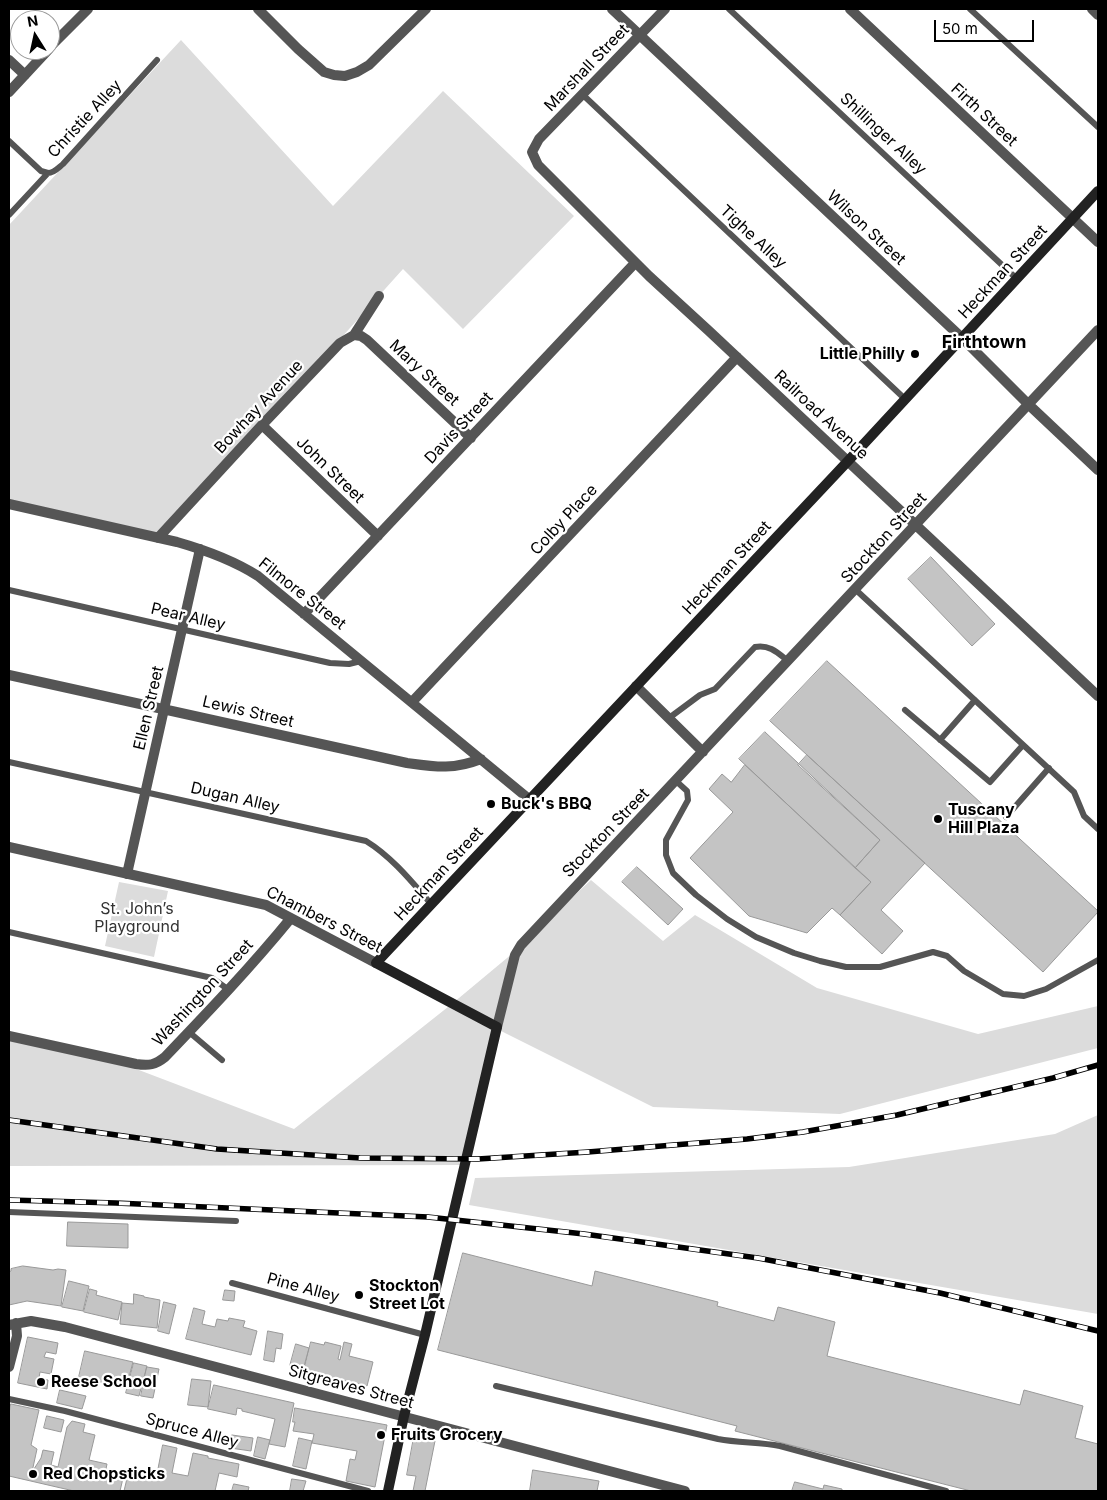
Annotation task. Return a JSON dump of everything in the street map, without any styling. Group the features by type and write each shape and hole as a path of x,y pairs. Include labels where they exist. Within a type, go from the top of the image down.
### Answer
{"street":[{"path":"60,38 88,9"},
{"path":"258,9 324,72 345,76 357,72 369,64 426,9"},
{"name":"Wilson Street","path":"612,9 962,338 1098,470"},
{"name":"Marshall Street","path":"533,150 539,139 665,9"},
{"name":"Firth Street","path":"850,9 1098,242"},
{"path":"1092,9 1098,15"},
{"path":"9,60 25,75"},
{"path":"9,92 39,60"},
{"name":"Railroad Avenue","path":"533,150 534,159 538,165 635,263 1098,696"},
{"name":"Heckman Street","path":"376,963 848,461 1098,191"},
{"name":"Davis Street","path":"304,614 635,263"},
{"name":"Bowhay Avenue","path":"158,538 340,343 354,335 379,296"},
{"name":"Stockton Street","path":"388,1491 404,1416 425,1335 497,1027 515,955 521,945 1098,330"},
{"name":"Mary Street","path":"354,335 361,336 367,340 471,438"},
{"name":"Colby Place","path":"412,702 737,357"},
{"name":"John Street","path":"262,425 378,536"},
{"name":"Filmore Street","path":"9,504 114,527 200,549 226,559 258,576 530,799"},
{"name":"Ellen Street","path":"127,874 144,791 200,549"},
{"name":"Lewis Street","path":"9,675 407,763 452,768 481,759"},
{"path":"636,686 703,752"},
{"name":"Chambers Street","path":"9,846 266,905 497,1027"},
{"name":"Washington Street","path":"9,1036 148,1065 156,1064 165,1057 228,990 291,918"},
{"name":"Sitgreaves Street","path":"12,1324 31,1321 65,1327 685,1491"},
{"path":"9,1367 16,1336 12,1324"}],"lane":[{"name":"Shillinger Alley","path":"730,9 1017,279"},
{"path":"970,9 1098,127"},
{"name":"Christie Alley","path":"9,215 48,173 55,171 63,164 157,60"},
{"name":"Tighe Alley","path":"582,94 905,399"},
{"path":"9,142 41,170 48,173"},
{"name":"Pear Alley","path":"9,590 330,663 349,664 362,660"},
{"path":"856,590 1074,792 1084,816 1098,829"},
{"path":"669,718 700,695 715,689 755,647 762,645 771,648 788,661"},
{"path":"940,740 975,700"},
{"path":"905,710 990,782 1023,745"},
{"name":"Dugan Alley","path":"9,762 366,841 376,847 396,866 432,904"},
{"path":"1006,817 1048,768"},
{"path":"676,781 687,791 688,800 666,840 666,855 673,874 727,919 756,937 794,953 846,967 880,967 933,952 947,956 964,971 1003,994 1024,996 1046,989 1098,960"},
{"path":"9,932 212,978 228,990"},
{"path":"188,1032 222,1060"},
{"path":"9,1212 236,1220"},
{"name":"Pine Alley","path":"232,1283 425,1335"},
{"path":"496,1386 718,1439 780,1446 946,1491"},
{"name":"Spruce Alley","path":"9,1399 65,1411 368,1491"}],"green space":[{"path":"181,40 333,206 443,91 574,216 463,329 403,269 164,535 9,502 9,225"},
{"path":"591,880 663,941 695,915 817,988 978,1034 1098,1006 1098,1048 840,1114 653,1107 497,1029 467,1165 9,1166 9,1040 131,1067 294,1129 513,953"},
{"name":"St. John’s Playground","path":"119,882 168,891 154,957 105,946"},
{"path":"1098,1115 1098,1314 469,1205 475,1178 849,1167 1055,1134"}],"building":[{"path":"931,557 995,624 972,646 908,579"},
{"name":"Tuscany Hill Plaza","path":"827,661 1098,911 1043,972 770,721"},
{"path":"765,732 880,840 855,868 739,759"},
{"path":"807,755 925,863 881,910 903,931 882,954 840,915 871,882 855,868 880,840 798,765"},
{"path":"745,765 871,882 840,915 832,908 807,933 749,916 690,858 733,812 709,789 722,774 731,782"},
{"path":"637,867 683,909 668,925 622,882"},
{"path":"68,1222 128,1224 128,1248 67,1246"},
{"path":"463,1253 592,1286 595,1271 718,1302 717,1306 774,1321 778,1307 835,1322 827,1356 1020,1405 1024,1390 1083,1406 1075,1438 1098,1444 1098,1491 971,1491 735,1431 737,1426 438,1350"},
{"path":"23,1266 66,1270 61,1306 27,1301 9,1305 9,1272 11,1269"},
{"path":"69,1281 89,1286 83,1311 62,1307"},
{"path":"90,1289 97,1291 96,1295 122,1302 118,1320 84,1312"},
{"path":"225,1290 235,1291 234,1301 223,1300"},
{"path":"134,1294 160,1300 157,1328 120,1324 122,1303 133,1304"},
{"path":"164,1302 176,1305 169,1334 158,1331"},
{"path":"194,1308 205,1311 202,1324 215,1327 217,1319 228,1321 229,1318 245,1321 243,1327 257,1331 251,1355 186,1339"},
{"path":"268,1331 283,1334 281,1349 276,1348 274,1362 264,1360"},
{"path":"28,1337 58,1343 56,1354 46,1352 44,1357 54,1359 51,1374 40,1372 39,1378 48,1380 47,1389 18,1383"},
{"path":"311,1342 324,1345 325,1342 341,1346 338,1359 340,1360 344,1342 352,1344 349,1356 373,1362 367,1386 304,1371"},
{"path":"296,1344 309,1348 303,1370 290,1366"},
{"path":"85,1351 133,1362 126,1388 79,1377"},
{"path":"134,1363 147,1366 139,1396 126,1393"},
{"path":"147,1367 159,1369 153,1398 141,1396"},
{"path":"192,1379 211,1381 208,1407 188,1405"},
{"path":"214,1385 294,1403 285,1447 269,1444 275,1419 237,1408 236,1415 208,1409"},
{"path":"60,1390 86,1396 82,1409 57,1403"},
{"path":"11,1404 39,1410 31,1445 37,1449 32,1472 41,1458 43,1450 54,1452 51,1465 58,1467 67,1427 72,1421 85,1424 83,1432 95,1435 89,1460 107,1464 106,1469 124,1474 120,1491 74,1491 9,1476 9,1414"},
{"path":"295,1408 387,1425 375,1487 346,1481 350,1459 355,1460 357,1451 312,1443 314,1434 293,1431"},
{"path":"47,1416 64,1420 61,1432 44,1428"},
{"path":"232,1435 253,1438 251,1451 230,1448"},
{"path":"258,1437 270,1440 265,1459 254,1456"},
{"path":"414,1437 435,1441 425,1491 413,1491 416,1476 407,1475"},
{"path":"299,1438 312,1441 306,1469 293,1466"},
{"path":"163,1445 177,1448 172,1473 188,1476 193,1453 239,1464 237,1477 219,1473 215,1491 124,1491 129,1470 156,1477"},
{"path":"533,1470 599,1481 597,1491 530,1491"},
{"path":"292,1479 306,1481 303,1491 290,1491"},
{"path":"795,1482 823,1489 824,1485 842,1489 842,1491 792,1491"},
{"path":"234,1484 249,1487 248,1491 232,1491"}],"railway":[{"path":"9,1120 217,1149 360,1158 478,1159 747,1139 803,1132 897,1115 1053,1078 1098,1065"},
{"path":"9,1200 428,1217 584,1234 758,1258 940,1293 1098,1331"}],"place":[{"name":"Little Philly","path":"915,354"},
{"name":"Buck's BBQ","path":"491,804"},
{"name":"Tuscany Hill Plaza","path":"938,819"},
{"name":"Stockton Street Lot","path":"359,1295"},
{"name":"Reese School","path":"41,1382"},
{"name":"Fruits Grocery","path":"381,1435"},
{"name":"Red Chopsticks","path":"33,1474"}],"district":[{"name":"Firthtown","path":"984,343"}]}
